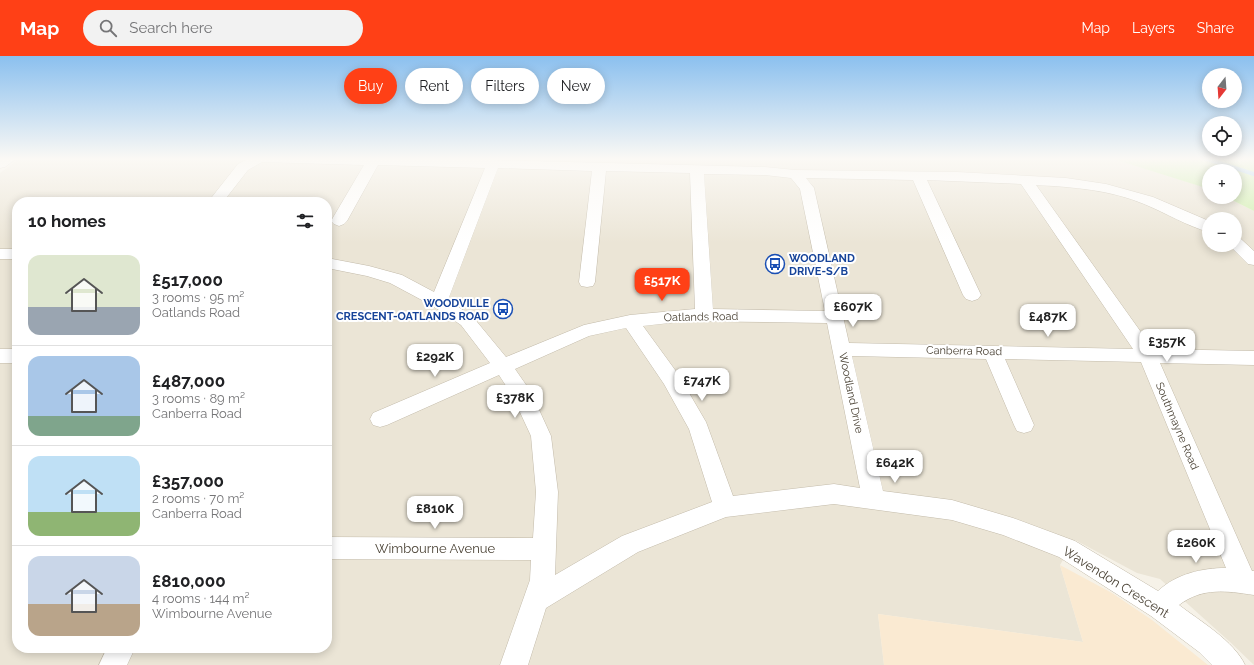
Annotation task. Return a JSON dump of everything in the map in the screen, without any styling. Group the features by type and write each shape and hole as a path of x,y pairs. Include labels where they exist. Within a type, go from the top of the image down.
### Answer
{"street":[{"path":"219,197 227,186"},
{"path":"339,220 358,186"},
{"path":"439,302 484,186"},
{"path":"587,282 596,186"},
{"path":"698,186 704,315"},
{"name":"Woodland Drive","path":"806,186 874,500"},
{"path":"923,186 972,295"},
{"name":"Southmayne Road","path":"1030,186 1147,355 1249,582"},
{"path":"1095,186 1148,200 1202,225"},
{"path":"1242,249 1254,260"},
{"path":"0,254 12,254"},
{"path":"332,264 369,271 396,279 439,302 467,321 503,366 520,392 541,436 546,492 542,580 514,665"},
{"name":"Oatlands Road","path":"380,418 584,330 630,321 688,315 835,318"},
{"path":"630,321 671,379 699,428 725,507"},
{"name":"Canberra Road","path":"842,348 1254,358"},
{"path":"992,352 1024,425"},
{"path":"0,356 12,356"},
{"name":"Wavendon Crescent","path":"535,600 630,544 725,507 834,494 952,510 1005,525 1067,550 1160,608 1208,643 1231,665"},
{"name":"Wimbourne Avenue","path":"332,548 544,549"},
{"path":"1160,608 1168,598 1191,583 1215,579 1249,582"},
{"path":"113,665 119,653"}],"shaded area":[{"path":"0,186 1202,186 1202,204 1240,204 1254,211 1254,665 1160,579 1137,573 1075,540 1060,565 1083,642 878,614 884,665 0,665"},
{"path":"1060,565 1112,593 1152,620 1208,665 884,665 878,614 1083,642"}],"green space":[{"path":"1242,186 1254,186 1254,211 1240,204 1242,204"}],"place":[{"name":"WOODLAND DRIVE-S/B","path":"775,264"},
{"name":"WOODVILLE CRESCENT-OATLANDS ROAD","path":"503,309"}]}
